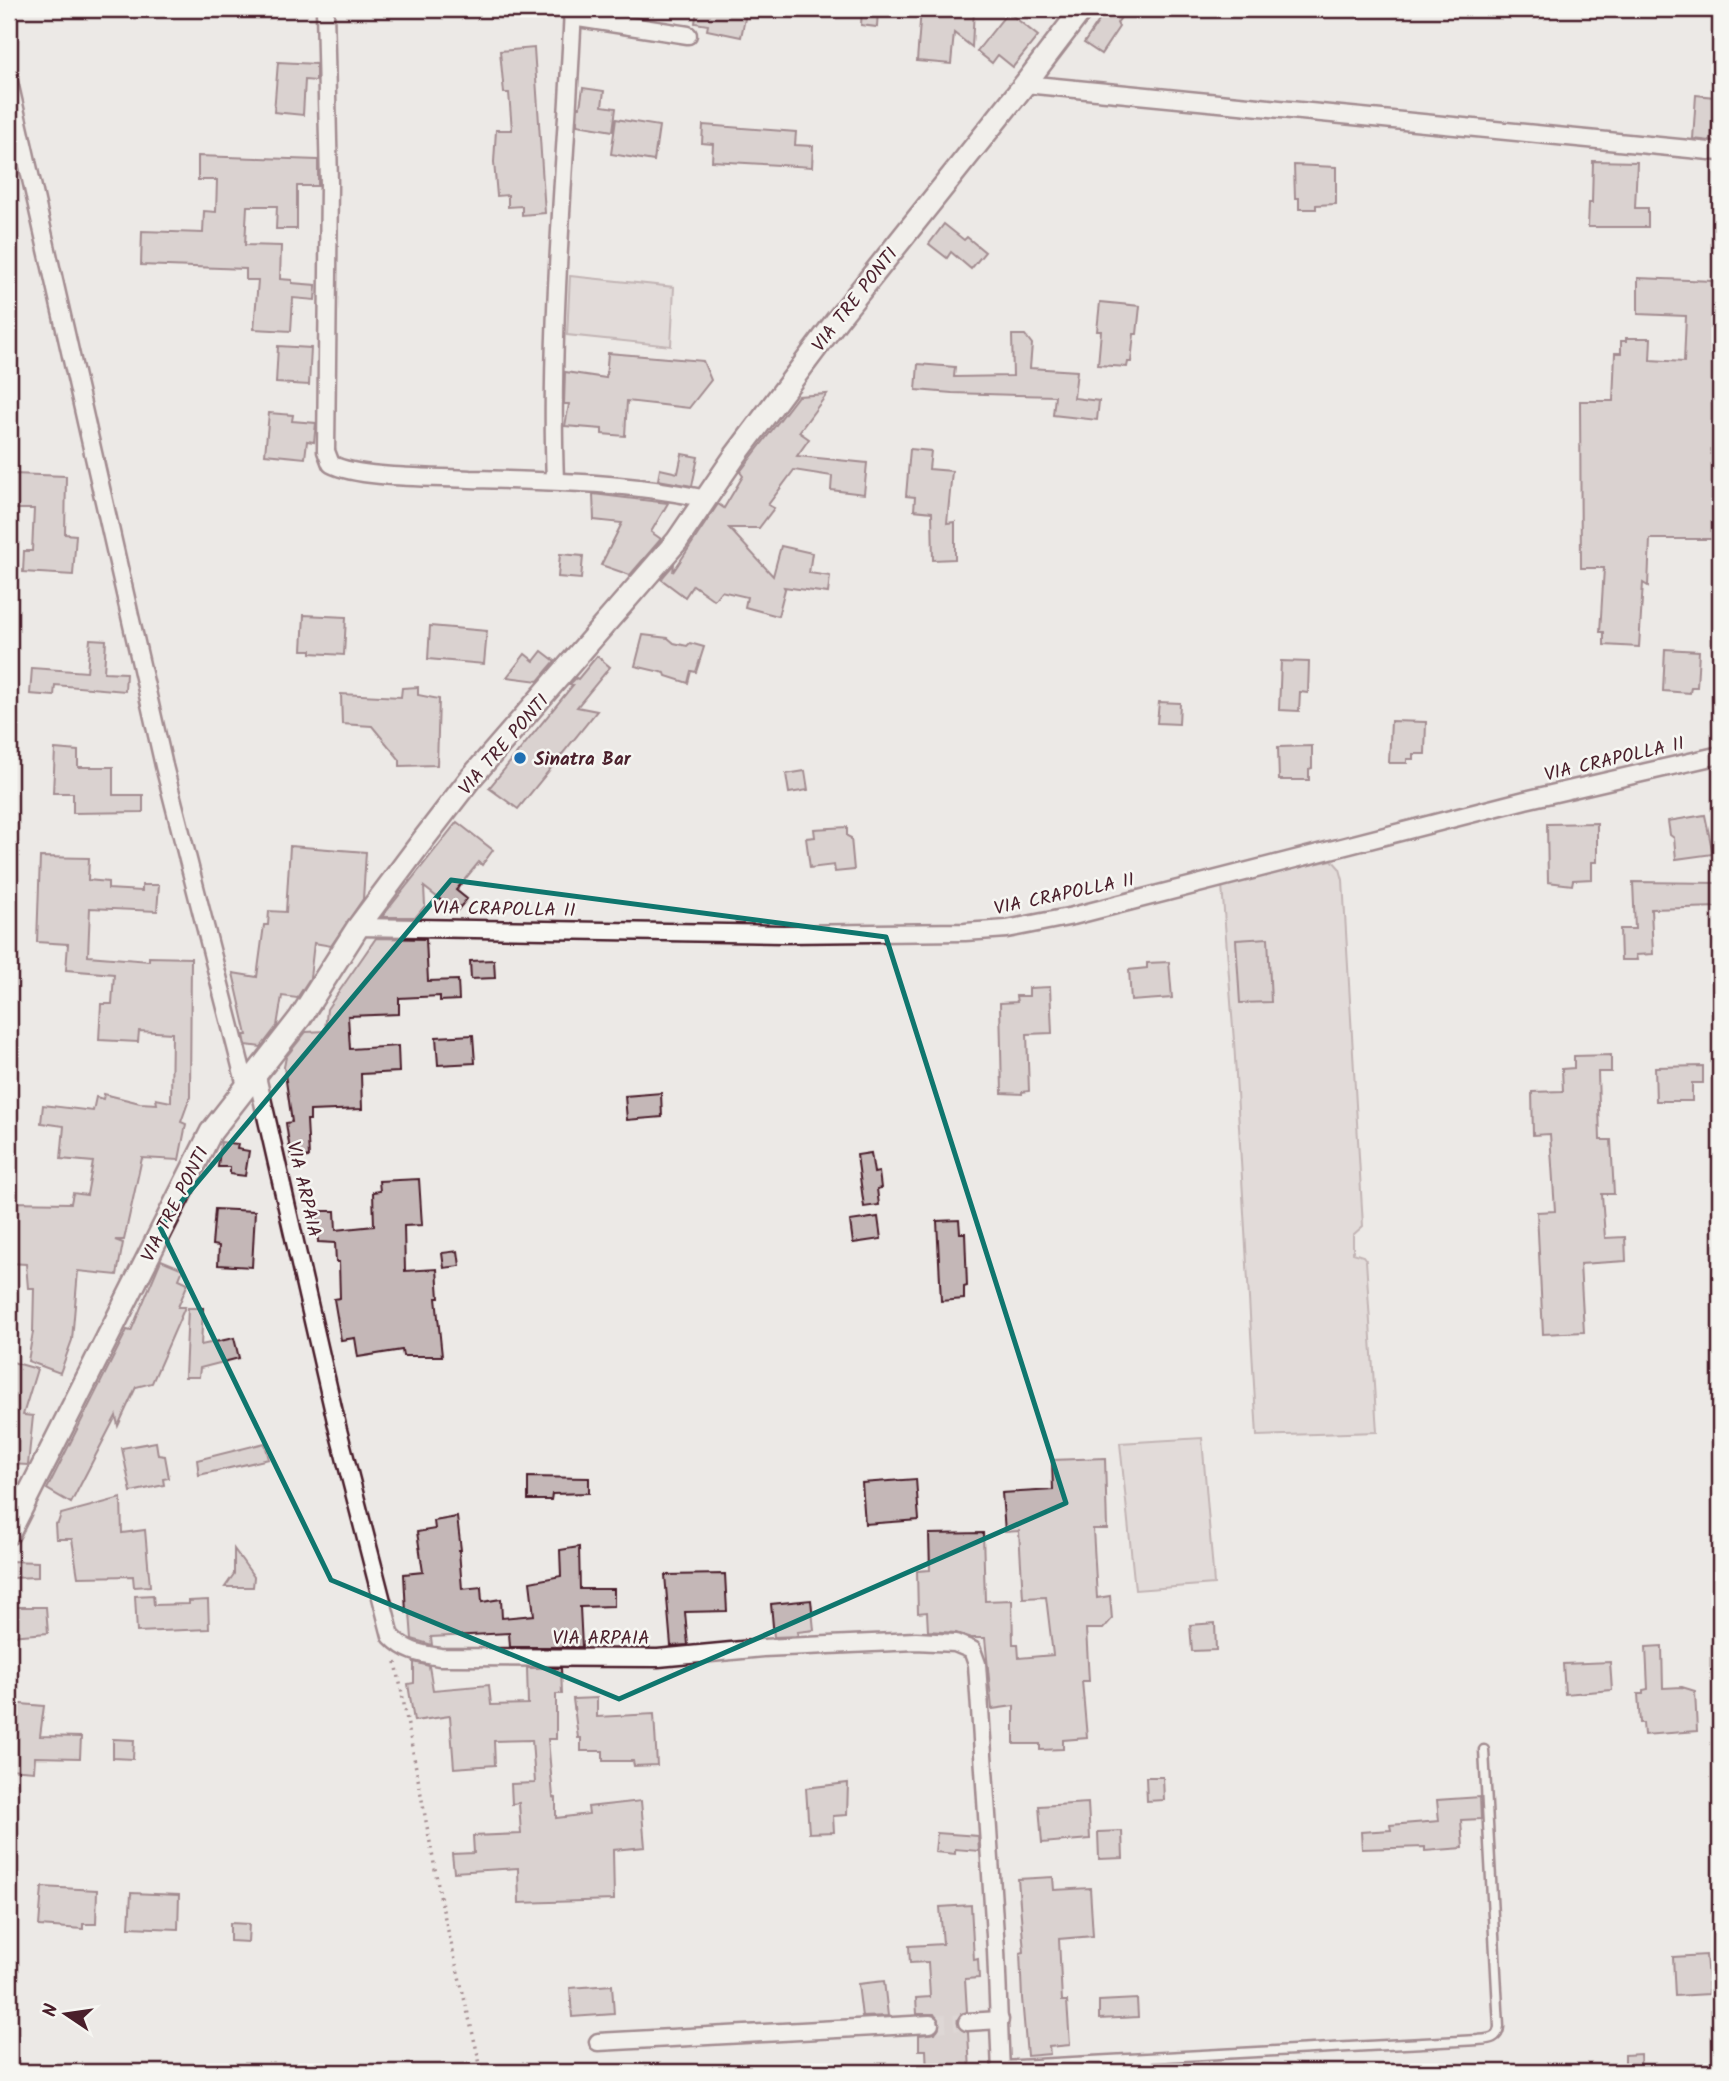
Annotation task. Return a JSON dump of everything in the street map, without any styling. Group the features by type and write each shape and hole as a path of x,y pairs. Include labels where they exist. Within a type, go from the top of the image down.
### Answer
{"street":[{"path":"325,9 329,184 326,451 331,464 344,471 555,481 637,488 706,499"},
{"name":"VIA TRE PONTI","path":"9,1533 211,1132 300,1018 358,927 470,779 677,541 735,456 837,320 1082,9"},
{"path":"555,481 553,429 558,286 573,13 688,35"},
{"name":"VIA ARPAIA","path":"9,82 163,766 251,1079 391,1636 401,1646 420,1654 440,1657 658,1658 762,1648 916,1641 955,1643 972,1650 978,1678 1001,2069"},
{"path":"1025,84 1720,152"},
{"name":"VIA CRAPOLLA II","path":"358,927 783,934 1007,929 1073,916 1525,800 1720,755"},
{"path":"967,2022 1000,2020"},
{"path":"598,2042 930,2024"}],"lane":[{"path":"1001,2069 1478,2040 1499,2034 1484,1750"}],"path":[{"path":"391,1636 442,1906 482,2072"}],"highlighted area":[{"path":"451,880 886,937 1066,1503 619,1699 331,1580 160,1227"}],"shaded area":[{"path":"570,276 674,287 671,346 567,335"},
{"path":"1332,860 1340,869 1343,880 1363,1226 1353,1235 1353,1253 1366,1260 1377,1432 1257,1436 1222,885"},
{"path":"1202,1438 1214,1584 1135,1590 1120,1443"}],"building":[{"path":"697,9 747,9 741,37 707,30 708,25 695,23"},
{"path":"862,9 878,9 877,27 861,25"},
{"path":"921,9 974,9 972,47 954,33 951,64 917,61"},
{"path":"1107,9 1127,9 1101,54 1084,43"},
{"path":"1008,12 1038,36 1013,67 998,55 992,63 977,51"},
{"path":"534,48 545,213 522,215 522,206 508,207 508,195 497,196 494,162 496,130 512,130 509,93 504,93 500,51"},
{"path":"278,62 316,64 316,81 305,80 303,115 274,112"},
{"path":"583,88 604,91 602,106 616,108 613,131 577,125"},
{"path":"1696,95 1714,97 1711,141 1693,139"},
{"path":"616,119 659,126 654,161 611,154"},
{"path":"703,125 796,132 795,145 813,146 812,167 712,161 713,144 702,143"},
{"path":"198,156 318,160 318,186 297,186 297,229 276,229 277,206 247,206 245,245 281,246 280,279 316,285 315,300 293,298 291,331 254,329 258,280 246,280 246,269 141,265 142,231 203,233 204,211 216,212 217,180 198,180"},
{"path":"1593,161 1637,162 1635,208 1648,208 1648,227 1588,227 1589,203 1592,203"},
{"path":"1294,165 1336,167 1336,204 1316,205 1316,209 1299,209 1299,198 1295,198"},
{"path":"944,224 964,240 967,237 985,252 971,269 951,252 947,258 929,244"},
{"path":"1638,278 1713,281 1711,339 1720,340 1720,539 1650,539 1648,586 1643,583 1639,647 1604,645 1604,632 1600,632 1604,568 1581,568 1580,401 1613,401 1615,353 1621,353 1621,341 1626,341 1626,338 1651,338 1650,360 1684,362 1686,316 1638,314"},
{"path":"1100,302 1140,306 1137,334 1134,334 1131,362 1128,362 1127,367 1098,365"},
{"path":"1012,335 1025,335 1032,344 1030,368 1077,371 1074,398 1099,401 1097,420 1053,415 1055,396 916,390 918,364 955,367 954,377 1013,376"},
{"path":"278,346 311,348 309,385 276,383"},
{"path":"608,353 703,361 711,380 689,408 627,401 625,436 602,434 602,429 565,426 569,404 564,404 565,372 606,378"},
{"path":"827,394 799,432 809,439 797,456 867,463 864,494 831,490 832,476 794,470 768,505 774,508 759,528 729,528 773,576 781,546 812,553 809,573 830,576 828,593 784,587 778,616 745,607 747,597 721,591 714,600 693,585 685,597 661,579 674,564 673,572 718,504 724,508 743,476 740,472 798,396"},
{"path":"269,413 293,415 292,421 316,423 314,442 307,441 305,458 265,454"},
{"path":"910,449 931,451 929,469 952,471 947,523 955,522 955,559 933,560 932,512 914,510 915,497 906,496"},
{"path":"682,454 698,457 692,486 658,480 660,469 678,473"},
{"path":"13,474 66,476 65,534 76,535 73,575 23,572 24,551 32,551 34,509 12,509"},
{"path":"593,494 668,503 651,532 661,539 630,575 601,565 622,523 594,520"},
{"path":"560,554 583,556 581,579 558,577"},
{"path":"304,615 346,617 344,655 302,650"},
{"path":"430,626 487,631 484,664 428,659"},
{"path":"643,635 668,638 674,643 687,646 690,643 704,647 696,672 691,671 688,683 666,676 665,673 635,666"},
{"path":"90,639 106,640 104,672 126,673 125,691 55,685 54,696 30,694 32,668 87,672"},
{"path":"1665,649 1699,651 1697,687 1691,687 1690,693 1663,691"},
{"path":"542,651 555,661 538,681 507,677 525,654 534,661"},
{"path":"597,656 610,667 577,707 597,711 518,809 489,788 573,685 569,685 578,679"},
{"path":"1281,661 1309,662 1308,693 1300,692 1299,711 1279,710"},
{"path":"418,687 418,695 439,699 437,765 400,766 400,760 372,726 342,724 341,694 401,697 402,688"},
{"path":"1159,702 1180,703 1179,724 1157,723"},
{"path":"1391,721 1426,722 1425,754 1413,754 1413,759 1407,759 1407,763 1389,763"},
{"path":"1312,746 1309,780 1279,780 1278,747"},
{"path":"55,749 78,751 78,767 113,767 113,795 143,795 143,812 73,813 73,793 53,793"},
{"path":"805,771 808,790 789,793 786,774"},
{"path":"1705,815 1713,854 1676,859 1674,838 1670,835 1668,821"},
{"path":"457,822 493,850 482,865 479,862 456,890 467,899 456,912 424,887 425,906 416,917 382,917"},
{"path":"1597,823 1597,862 1592,862 1592,879 1573,880 1572,885 1548,882 1547,824"},
{"path":"847,827 847,836 851,838 854,870 835,872 834,865 810,868 806,838 815,837 814,829"},
{"path":"290,846 366,852 363,899 331,946 314,943 310,978 297,998 282,996 277,1026 261,1047 246,1045 244,1035 247,1035 233,973 257,977 264,925 268,925 269,911 286,912"},
{"path":"40,857 89,858 88,880 108,882 108,889 142,891 142,885 159,885 157,911 90,908 88,956 149,961 149,957 191,958 190,1097 181,1122 186,1124 179,1160 142,1158 124,1240 115,1240 123,1243 117,1275 78,1271 72,1340 60,1373 28,1361 33,1332 34,1288 28,1288 26,1264 9,1263 9,1202 71,1203 73,1193 87,1195 93,1162 61,1159 64,1126 41,1123 43,1105 93,1111 96,1097 103,1099 104,1094 140,1103 157,1104 156,1099 171,1102 172,1033 139,1031 138,1042 99,1040 101,1004 112,1004 114,974 66,970 68,944 37,942"},
{"path":"1633,882 1720,883 1720,907 1651,909 1653,954 1636,955 1637,960 1621,960 1620,929 1635,929"},
{"path":"376,938 426,939 428,981 458,980 459,1000 440,1001 440,996 399,998 399,1014 348,1016 350,1049 398,1046 399,1072 361,1074 362,1109 310,1111 310,1120 307,1120 309,1157 291,1158 286,1123 292,1122 284,1067 286,1057 306,1032 325,1031 327,1009"},
{"path":"1268,938 1271,1002 1240,1003 1236,940"},
{"path":"494,960 495,978 471,979 470,961"},
{"path":"1169,962 1172,998 1131,1001 1129,970 1147,968 1147,963"},
{"path":"1050,987 1052,1033 1027,1034 1029,1091 1022,1094 1002,1093 1000,1003 1017,1002 1016,996 1029,996 1029,988"},
{"path":"473,1035 475,1063 438,1065 436,1037"},
{"path":"1611,1055 1611,1072 1598,1072 1600,1140 1611,1140 1614,1194 1602,1194 1605,1238 1625,1237 1626,1261 1580,1264 1584,1332 1543,1334 1537,1212 1555,1211 1550,1134 1533,1135 1532,1092 1563,1091 1562,1069 1574,1068 1574,1056"},
{"path":"1703,1066 1703,1083 1692,1083 1692,1101 1656,1101 1655,1067"},
{"path":"661,1093 662,1117 627,1120 625,1096"},
{"path":"221,1142 238,1144 237,1149 249,1151 245,1176 230,1174 230,1167 218,1167"},
{"path":"871,1153 874,1173 879,1172 879,1205 864,1207 857,1155"},
{"path":"419,1179 422,1225 404,1226 405,1271 437,1269 439,1298 436,1298 442,1356 403,1356 402,1350 358,1357 355,1338 341,1340 334,1299 340,1298 339,1262 336,1262 335,1243 318,1242 317,1211 335,1211 336,1230 374,1226 373,1192 380,1191 379,1181"},
{"path":"215,1209 255,1211 252,1267 218,1265 219,1246 212,1245"},
{"path":"878,1217 881,1239 853,1243 850,1221"},
{"path":"959,1220 960,1233 965,1233 967,1286 964,1287 964,1299 941,1301 937,1221"},
{"path":"458,1251 460,1266 444,1268 442,1253"},
{"path":"161,1260 183,1269 179,1279 188,1283 178,1307 185,1307 152,1383 136,1387 118,1426 116,1416 71,1503 47,1489 127,1330 131,1331"},
{"path":"188,1308 203,1308 201,1345 234,1338 239,1358 200,1368 199,1377 185,1377"},
{"path":"9,1361 37,1369 23,1415 33,1416 28,1465 9,1464 9,1427 12,1427 14,1397 9,1395"},
{"path":"156,1442 158,1455 165,1456 169,1478 163,1479 164,1485 131,1492 122,1448"},
{"path":"265,1443 269,1459 199,1475 197,1460"},
{"path":"1105,1458 1107,1529 1093,1529 1097,1598 1110,1596 1112,1619 1103,1629 1086,1629 1089,1681 1082,1681 1087,1738 1063,1740 1063,1749 1040,1750 1040,1744 1014,1744 1014,1706 992,1709 985,1638 928,1631 927,1612 918,1613 917,1571 930,1570 929,1534 983,1533 985,1601 1012,1600 1013,1644 1018,1644 1019,1658 1053,1655 1046,1597 1023,1598 1019,1531 1005,1532 1002,1493 1053,1490 1052,1460"},
{"path":"528,1477 589,1478 589,1493 552,1494 551,1500 528,1500"},
{"path":"916,1479 919,1520 865,1524 862,1483"},
{"path":"121,1498 122,1533 145,1530 150,1586 134,1587 133,1576 78,1577 72,1539 56,1539 55,1524 61,1514"},
{"path":"457,1517 462,1589 481,1587 482,1602 501,1599 502,1618 534,1615 530,1582 561,1576 560,1550 579,1547 580,1589 614,1589 614,1606 580,1607 582,1647 510,1647 509,1633 431,1637 432,1645 412,1639 410,1613 406,1613 404,1574 423,1572 417,1532 435,1529 434,1521"},
{"path":"234,1549 254,1577 253,1587 225,1587 234,1574"},
{"path":"9,1561 38,1562 38,1577 9,1578"},
{"path":"725,1574 727,1611 685,1612 688,1645 671,1646 665,1575"},
{"path":"153,1595 154,1605 189,1604 189,1601 208,1600 209,1629 137,1632 135,1596"},
{"path":"811,1600 814,1630 797,1632 798,1636 774,1637 771,1604"},
{"path":"9,1607 46,1607 48,1633 9,1636"},
{"path":"1215,1623 1216,1650 1192,1651 1190,1625"},
{"path":"1662,1646 1663,1688 1682,1687 1695,1691 1697,1731 1644,1735 1643,1723 1640,1723 1638,1694 1643,1694 1643,1690 1648,1689 1646,1647"},
{"path":"414,1662 429,1666 433,1690 489,1685 491,1705 528,1704 527,1668 561,1668 562,1694 556,1694 556,1739 548,1739 556,1818 589,1814 588,1807 641,1801 645,1847 613,1850 614,1900 519,1903 518,1868 454,1872 452,1854 474,1853 473,1836 521,1834 519,1803 512,1804 511,1784 535,1783 532,1740 494,1741 495,1765 454,1768 450,1716 414,1721 408,1684 414,1683"},
{"path":"1610,1662 1612,1690 1565,1694 1563,1664"},
{"path":"597,1698 597,1717 654,1714 657,1765 634,1766 633,1761 603,1761 603,1751 581,1751 573,1699"},
{"path":"9,1703 44,1706 40,1736 81,1737 80,1758 35,1757 34,1771 9,1769"},
{"path":"113,1739 134,1740 133,1759 113,1758"},
{"path":"1146,1777 1163,1777 1164,1800 1147,1801"},
{"path":"848,1783 847,1815 833,1816 834,1832 809,1833 806,1788"},
{"path":"1480,1797 1481,1819 1461,1820 1463,1848 1425,1851 1425,1847 1362,1849 1361,1832 1391,1830 1390,1825 1439,1821 1437,1800"},
{"path":"1088,1803 1090,1839 1042,1843 1039,1806"},
{"path":"1122,1831 1123,1858 1099,1859 1098,1832"},
{"path":"937,1833 978,1836 979,1851 955,1849 955,1854 935,1852"},
{"path":"1053,1877 1054,1890 1090,1888 1093,1936 1059,1939 1062,2001 1067,2001 1070,2045 1049,2047 1050,2054 1027,2056 1020,1953 1024,1952 1018,1879"},
{"path":"42,1887 97,1890 96,1924 83,1924 83,1929 39,1926"},
{"path":"131,1893 179,1895 178,1929 129,1927"},
{"path":"971,1905 974,1960 978,1959 979,1978 965,1979 967,2012 961,2014 957,2022 959,2028 968,2032 970,2072 927,2072 926,2050 919,2050 919,2035 935,2033 940,2023 934,2014 917,2014 916,1998 930,1997 928,1962 910,1963 909,1946 943,1944 940,1907"},
{"path":"230,1923 249,1924 248,1942 230,1941"},
{"path":"1706,1955 1709,1994 1675,1996 1673,1957"},
{"path":"884,1981 888,2016 862,2017 858,1984"},
{"path":"612,1985 614,2014 572,2017 570,1988"},
{"path":"1137,1999 1138,2017 1099,2019 1099,2001"},
{"path":"1640,2054 1641,2072 1625,2072 1625,2055"}],"tunnel":[{"path":"930,2024 967,2022"}],"place":[{"name":"Sinatra Bar","path":"520,758"}]}
